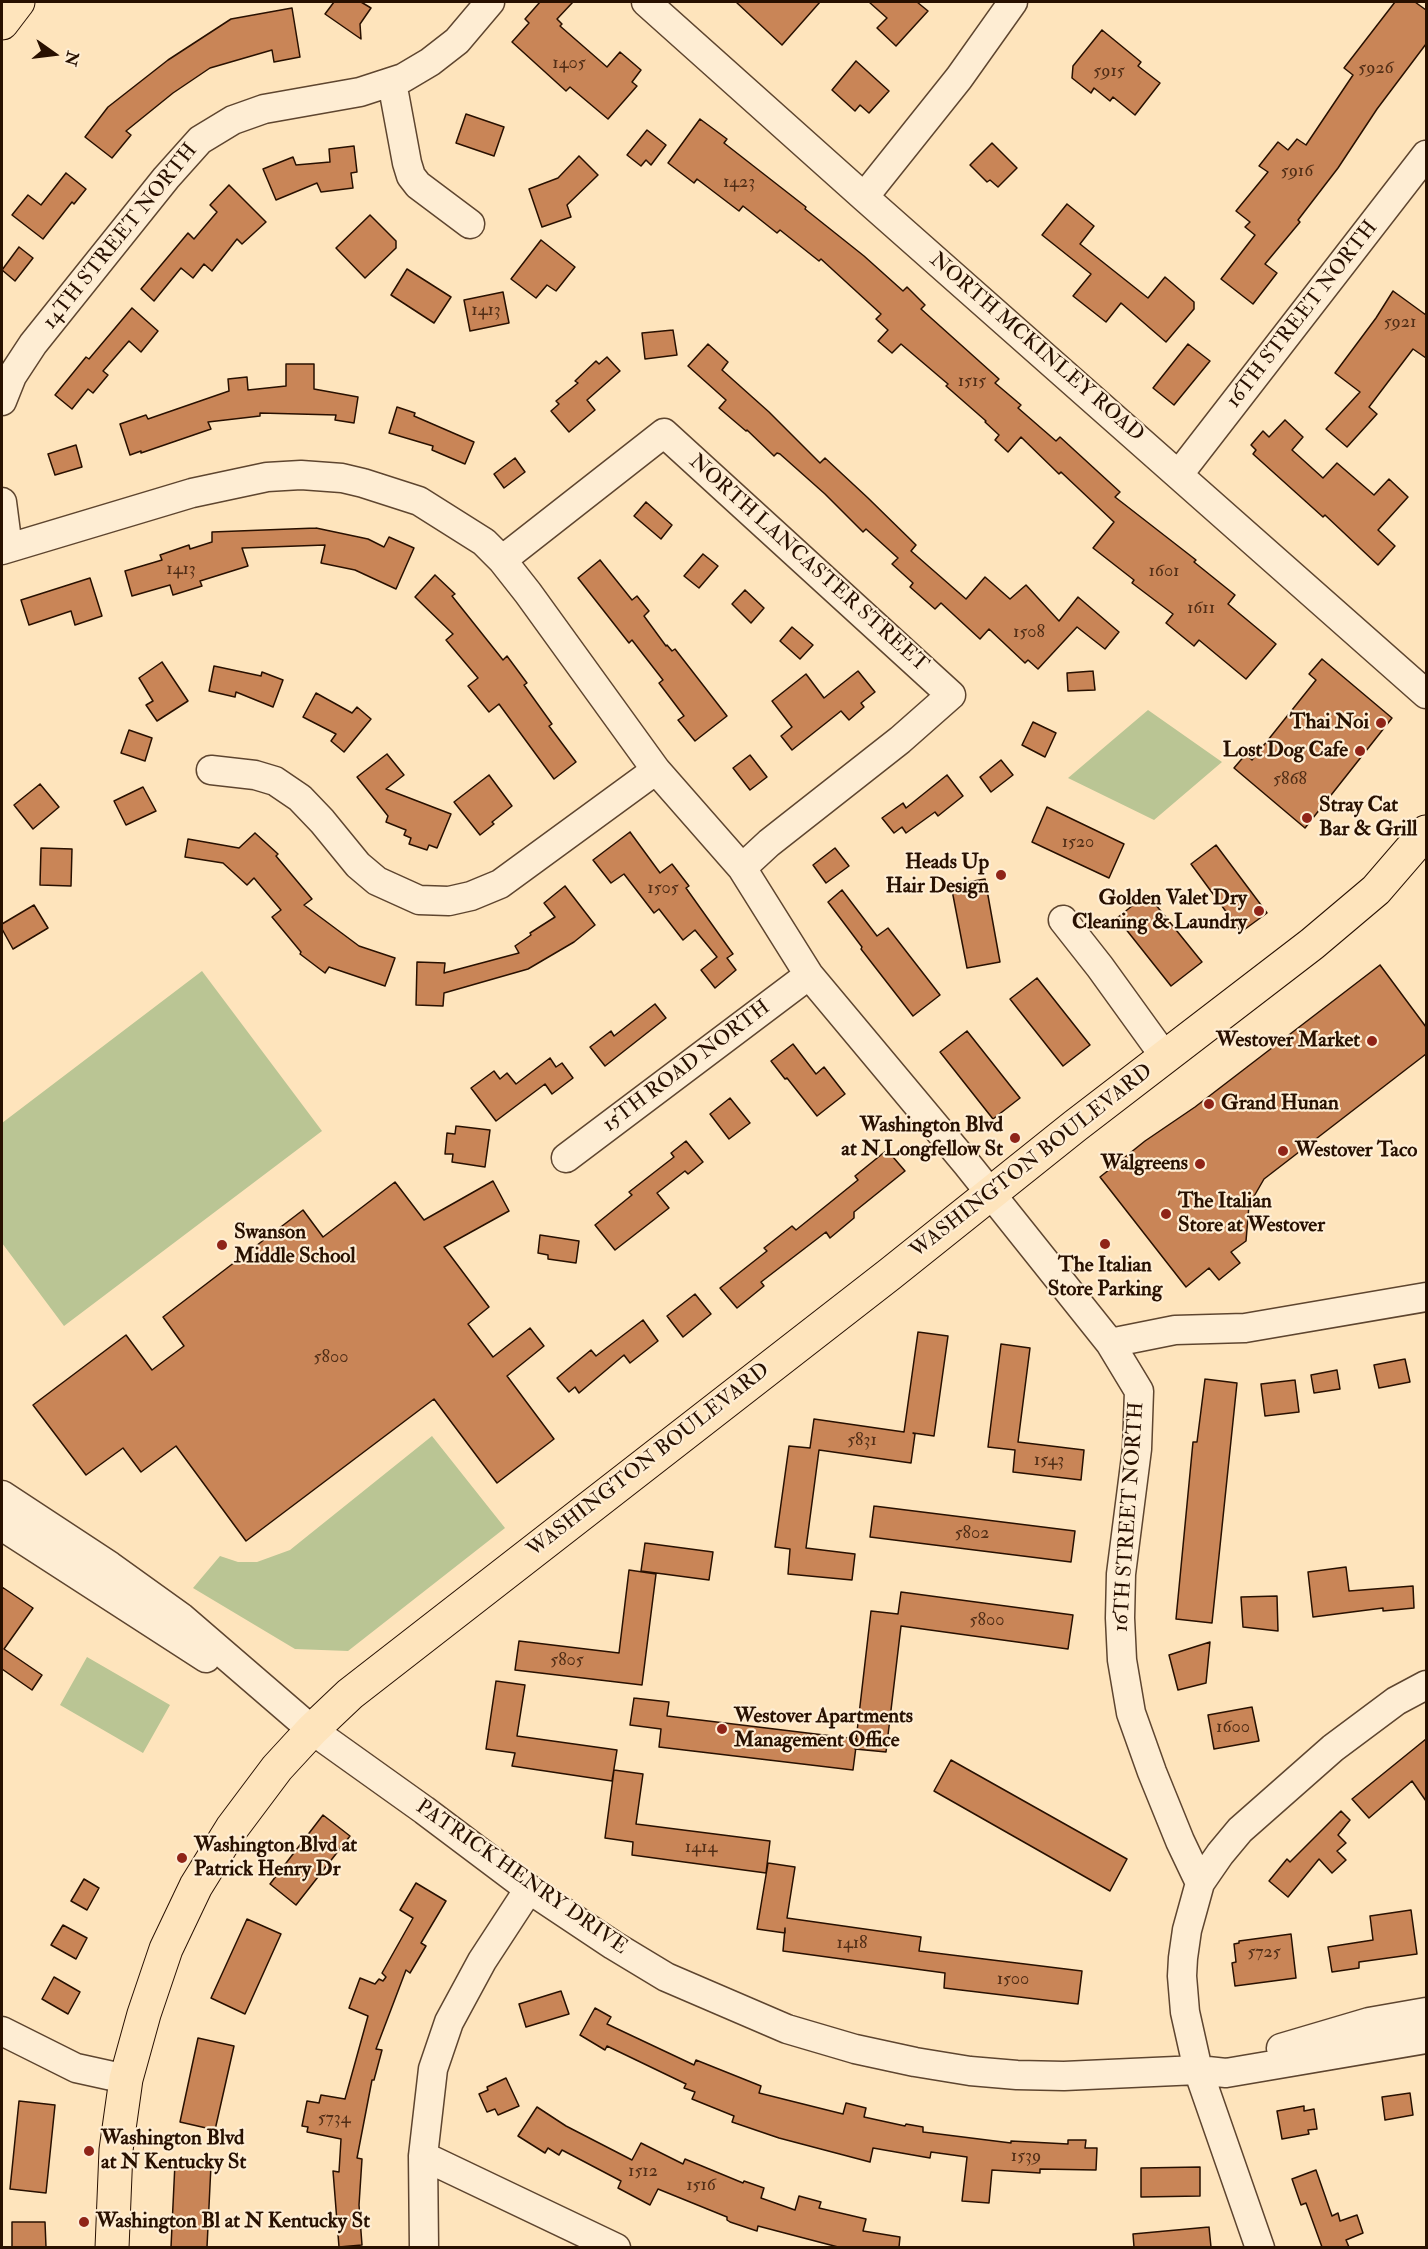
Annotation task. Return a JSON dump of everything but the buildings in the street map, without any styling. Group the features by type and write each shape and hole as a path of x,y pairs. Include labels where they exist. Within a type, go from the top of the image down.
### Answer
{"main road":[{"path":"2,23 18,2"},
{"name":"WASHINGTON BOULEVARD","path":"112,2247 116,2150 126,2079 144,2014 166,1949 196,1886 232,1828 277,1768 312,1730 351,1694 1076,1126 1255,989 1376,890 1426,832"}],"street":[{"name":"14TH STREET NORTH","path":"2,400 16,369 33,344 196,143 234,120 264,108 360,92 415,72 447,49 468,30 490,2"},
{"name":"NORTH MCKINLEY ROAD","path":"646,2 1426,694"},
{"path":"864,197 959,78 1013,2"},
{"path":"392,82 411,176 418,185 470,224"},
{"name":"16TH STREET NORTH","path":"1179,474 1426,155"},
{"name":"NORTH LANCASTER STREET","path":"502,560 664,433 951,695 900,741 768,843 742,868"},
{"name":"16TH STREET NORTH","path":"5,549 192,493 267,477 301,475 352,481 419,501 484,542 502,560 656,770 742,868 808,975 991,1194 1110,1343 1139,1391 1137,1449 1121,1574 1122,1660 1135,1723 1176,1831 1200,1883"},
{"path":"2,502 5,549"},
{"path":"211,770 255,775 275,781 300,798 358,865 377,881 419,900 449,901 471,896 500,884 656,770"},
{"path":"1063,920 1165,1057"},
{"name":"15TH ROAD NORTH","path":"566,1158 808,975"},
{"path":"1110,1343 1175,1330 1245,1328 1426,1297"},
{"name":"PATRICK HENRY DRIVE","path":"2,1495 110,1566 181,1617 312,1730"},
{"name":"PATRICK HENRY DRIVE","path":"2,1526 157,1625 312,1730 529,1889 613,1945 666,1977 788,2029 855,2049 915,2062 970,2071 1064,2076 1198,2070 1226,2073 1426,2039"},
{"path":"1260,2247 1198,2070 1189,2034 1182,1976 1187,1930 1200,1883 1240,1830 1333,1748 1396,1701 1426,1685"},
{"path":"424,2247 423,2156 433,2069 449,2022 482,1960 529,1889"},
{"name":"PATRICK HENRY DRIVE","path":"1198,2070 1223,2060 1270,2051 1369,2022 1426,2012"},
{"path":"2,2031 76,2068 126,2079"},
{"path":"423,2156 616,2247"}],"green space":[{"path":"1148,710 1222,762 1154,820 1068,778"},
{"path":"202,971 322,1131 64,1326 2,1243 2,1123"},
{"path":"432,1436 505,1528 348,1651 295,1649 193,1588 220,1556 238,1562 257,1562 290,1550"},
{"path":"87,1657 170,1705 143,1753 60,1705"}],"place":[{"name":"Thai Noi","path":"1381,723"},
{"name":"Lost Dog Cafe","path":"1360,751"},
{"name":"Stray Cat Bar & Grill","path":"1307,818"},
{"name":"Heads Up Hair Design","path":"1001,875"},
{"name":"Golden Valet Dry Cleaning & Laundry","path":"1259,911"},
{"name":"Westover Market","path":"1372,1041"},
{"name":"Grand Hunan","path":"1209,1104"},
{"name":"Washington Blvd at N Longfellow St","path":"1015,1138"},
{"name":"Westover Taco","path":"1283,1151"},
{"name":"Walgreens","path":"1200,1164"},
{"name":"The Italian Store at Westover","path":"1166,1214"},
{"name":"The Italian Store Parking","path":"1105,1244"},
{"name":"Swanson Middle School","path":"222,1245"},
{"name":"Westover Apartments Management Office","path":"722,1729"},
{"name":"Washington Blvd at Patrick Henry Dr","path":"182,1858"},
{"name":"Washington Blvd at N Kentucky St","path":"89,2151"},
{"name":"Washington Bl at N Kentucky St","path":"84,2222"}]}
